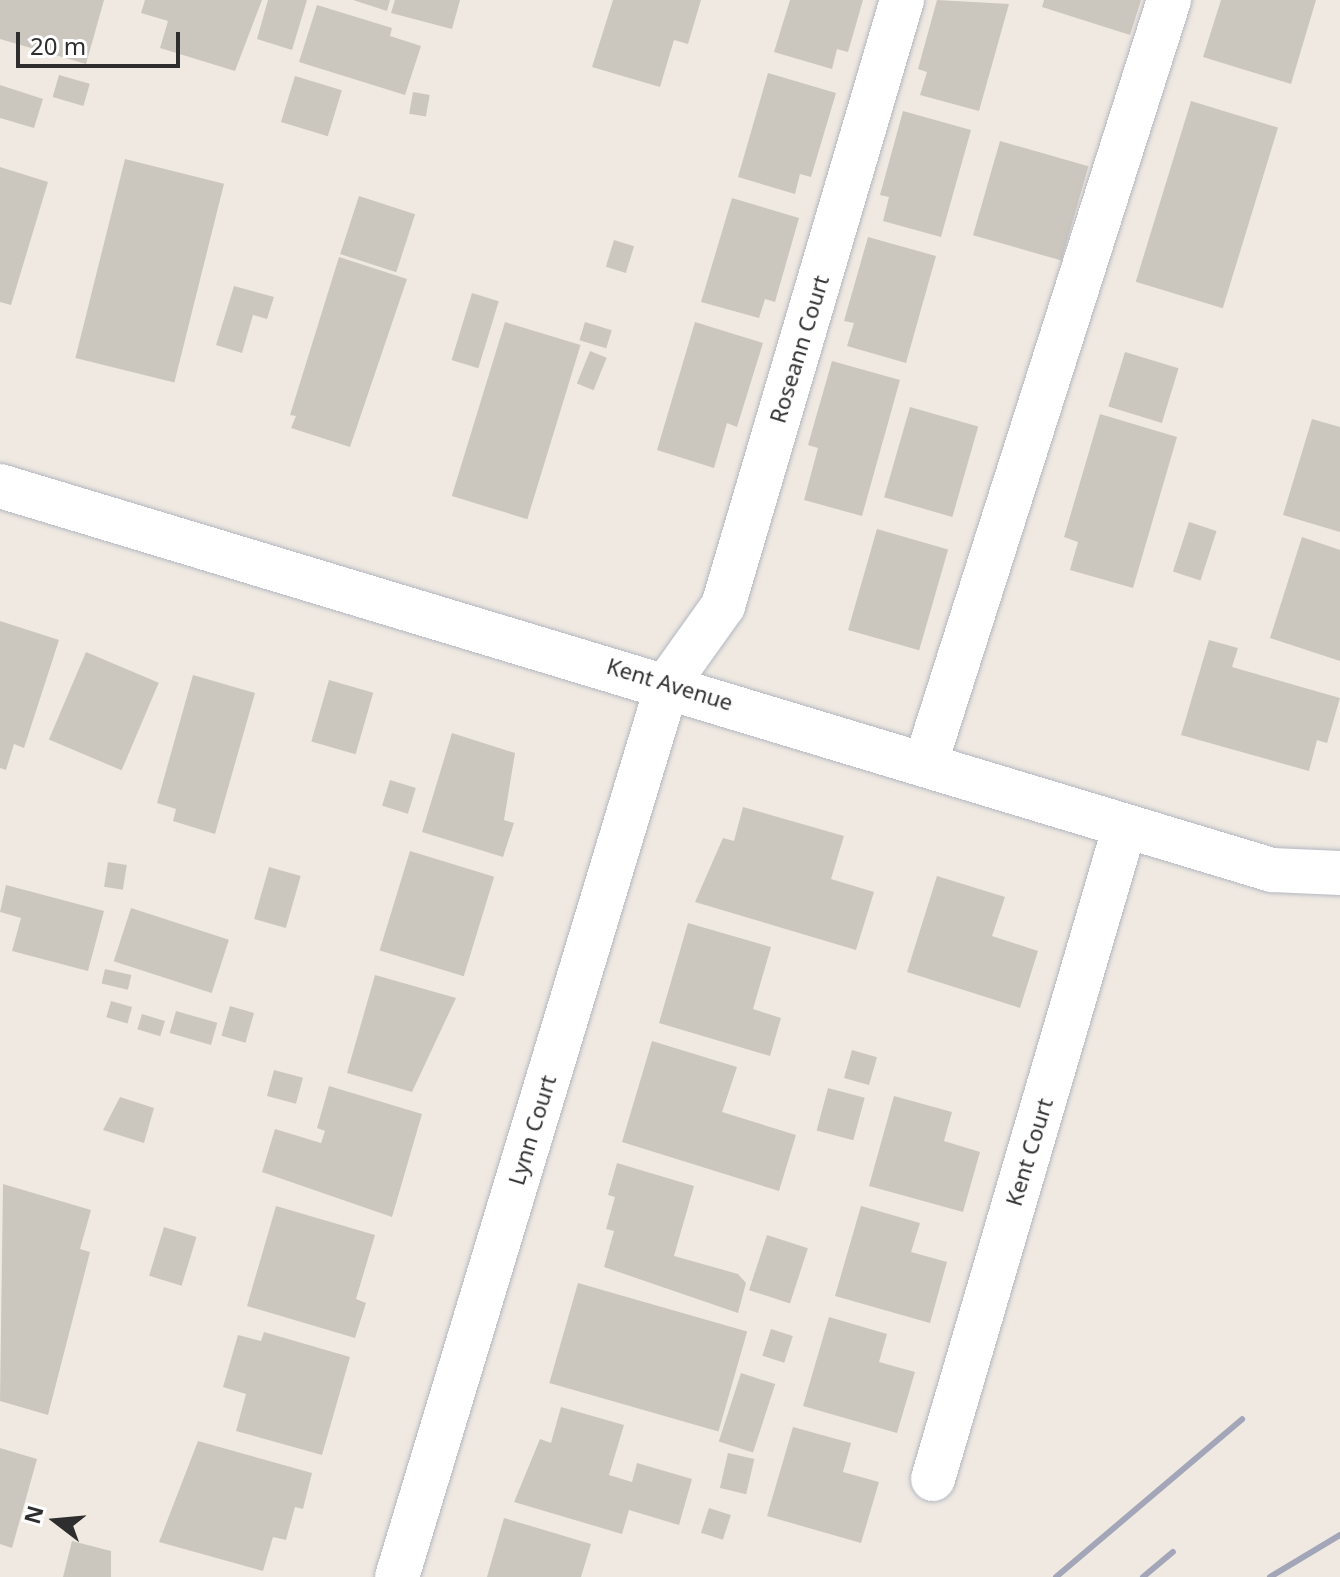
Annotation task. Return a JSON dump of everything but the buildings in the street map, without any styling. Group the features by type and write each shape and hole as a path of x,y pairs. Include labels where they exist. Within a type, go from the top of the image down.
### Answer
{"street":[{"name":"Roseann Court","path":"668,683 723,606 902,0"},
{"path":"926,762 1169,0"},
{"name":"Kent Avenue","path":"0,486 668,683 1272,870 1340,873"},
{"name":"Lynn Court","path":"397,1577 668,683"},
{"name":"Kent Court","path":"933,1479 1125,826"}],"railway":[{"path":"1056,1577 1242,1419"},
{"path":"1270,1577 1340,1535"},
{"path":"1143,1577 1173,1552"}]}
